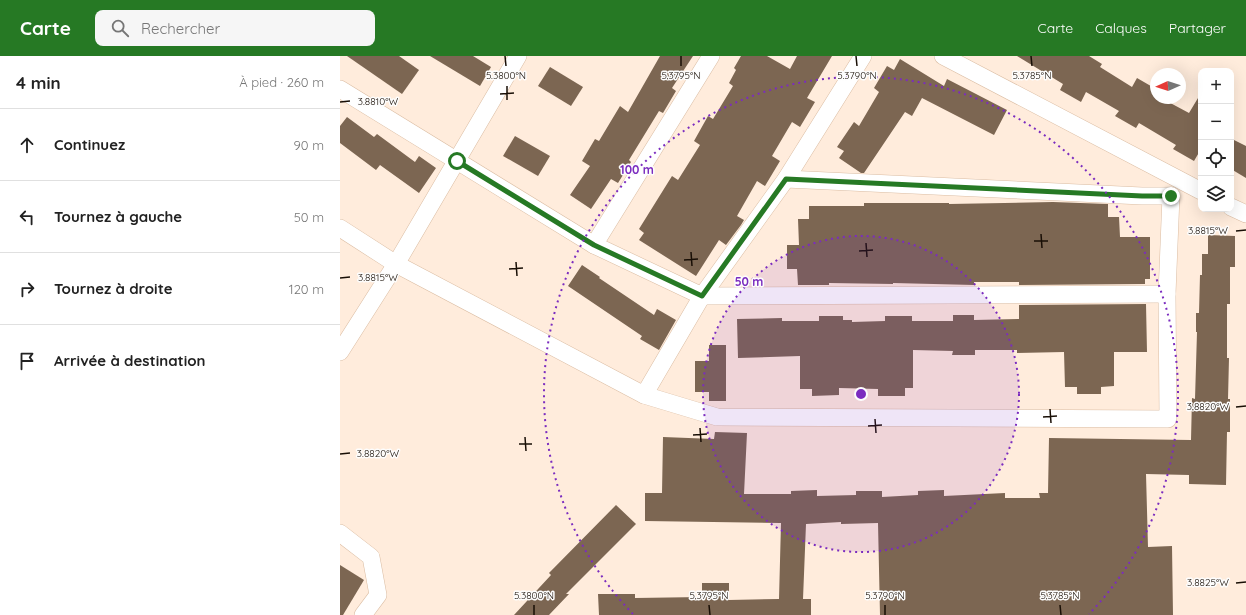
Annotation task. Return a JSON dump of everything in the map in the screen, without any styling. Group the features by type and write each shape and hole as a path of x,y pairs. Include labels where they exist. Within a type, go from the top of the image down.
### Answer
{"street":[{"path":"340,352 396,264 518,56"},
{"path":"594,245 711,56"},
{"path":"644,395 702,296 786,179 863,56"},
{"path":"942,56 1198,189"},
{"path":"340,89 594,245 702,296 1167,294"},
{"path":"340,228 396,264 644,395 717,417 1168,419 1167,294 1171,196 1142,196 786,179"},
{"path":"1234,208 1246,214"},
{"path":"340,533 371,557 378,596 363,615"}],"building":[{"path":"347,56 399,56 419,70 402,94"},
{"path":"430,56 473,56 491,67 480,86"},
{"path":"660,56 693,56 672,88 676,91 663,113 659,111 629,160 631,162 618,183 611,179 591,209 570,195 590,166 582,161 595,139 599,141 620,106 628,112"},
{"path":"741,56 767,56 790,69 797,56 832,56 807,98 815,102 800,127 792,122 772,156 780,161 765,186 757,181 737,216 744,220 741,225 726,245 719,240 696,276 639,240 644,233 639,229 672,176 678,180 700,145 694,141 708,116 713,119 733,86 729,83 736,70 734,68"},
{"path":"1017,56 1089,56 1102,64 1100,67 1132,87 1137,78 1150,86 1150,104 1172,104 1189,113 1198,98 1198,154 1194,161 1173,149 1176,145 1139,123 1136,128 1115,116 1119,111 1086,92 1081,102 1060,90 1063,84"},
{"path":"900,59 944,86 947,79 1007,110 994,135 922,98 912,116 905,112 864,173 861,173 839,158 844,151 837,147 854,122 859,126 879,92 874,88 887,66 894,70"},
{"path":"550,67 583,87 571,106 538,86"},
{"path":"347,117 374,137 377,134 415,162 419,156 436,168 419,193 380,165 376,170 340,143 340,126"},
{"path":"515,136 550,156 538,176 503,156"},
{"path":"1234,140 1246,146 1246,178 1234,171"},
{"path":"1053,202 1108,204 1108,217 1119,217 1120,237 1150,237 1150,279 1145,279 1145,284 1019,285 1019,282 974,282 974,285 829,283 829,285 798,285 797,269 787,269 787,245 799,245 798,219 809,219 809,206 864,206 864,203 949,204"},
{"path":"1208,235 1235,236 1235,267 1230,267 1230,304 1227,304 1227,358 1229,358 1228,399 1230,399 1230,432 1227,432 1226,485 1189,484 1189,475 1146,474 1148,547 1172,546 1173,615 880,615 878,523 841,524 841,522 806,524 803,599 811,599 811,615 599,615 598,594 635,594 635,598 702,597 702,583 729,583 729,600 779,599 781,523 645,521 645,493 662,493 663,437 714,439 715,432 747,433 744,494 791,494 791,491 817,490 817,496 856,495 856,491 882,491 882,497 918,495 918,491 944,490 944,496 1005,493 1005,498 1040,498 1039,493 1048,493 1049,438 1191,440 1192,398 1195,399 1197,332 1196,313 1199,313 1202,254 1208,254"},
{"path":"582,265 654,315 657,309 676,320 659,350 640,339 642,336 568,286"},
{"path":"1146,304 1147,352 1114,352 1114,386 1101,387 1101,394 1077,394 1077,387 1065,387 1064,352 1017,353 1017,350 975,350 975,355 952,355 953,351 913,350 913,388 905,388 905,396 878,396 878,389 839,388 839,395 812,396 812,389 800,389 800,356 738,358 737,319 782,318 782,321 819,321 819,316 843,316 843,320 852,320 852,322 885,321 885,316 912,316 912,321 953,321 953,315 974,315 974,320 1019,319 1019,305"},
{"path":"709,345 726,345 726,401 709,401 709,392 695,392 695,361 709,361"},
{"path":"616,505 636,524 566,594 569,594 549,615 514,615 551,575 549,573"},
{"path":"340,565 364,580 343,615 340,615"}],"route":[{"path":"457,161 594,245 702,296 786,179 1142,196 1171,196"}]}
